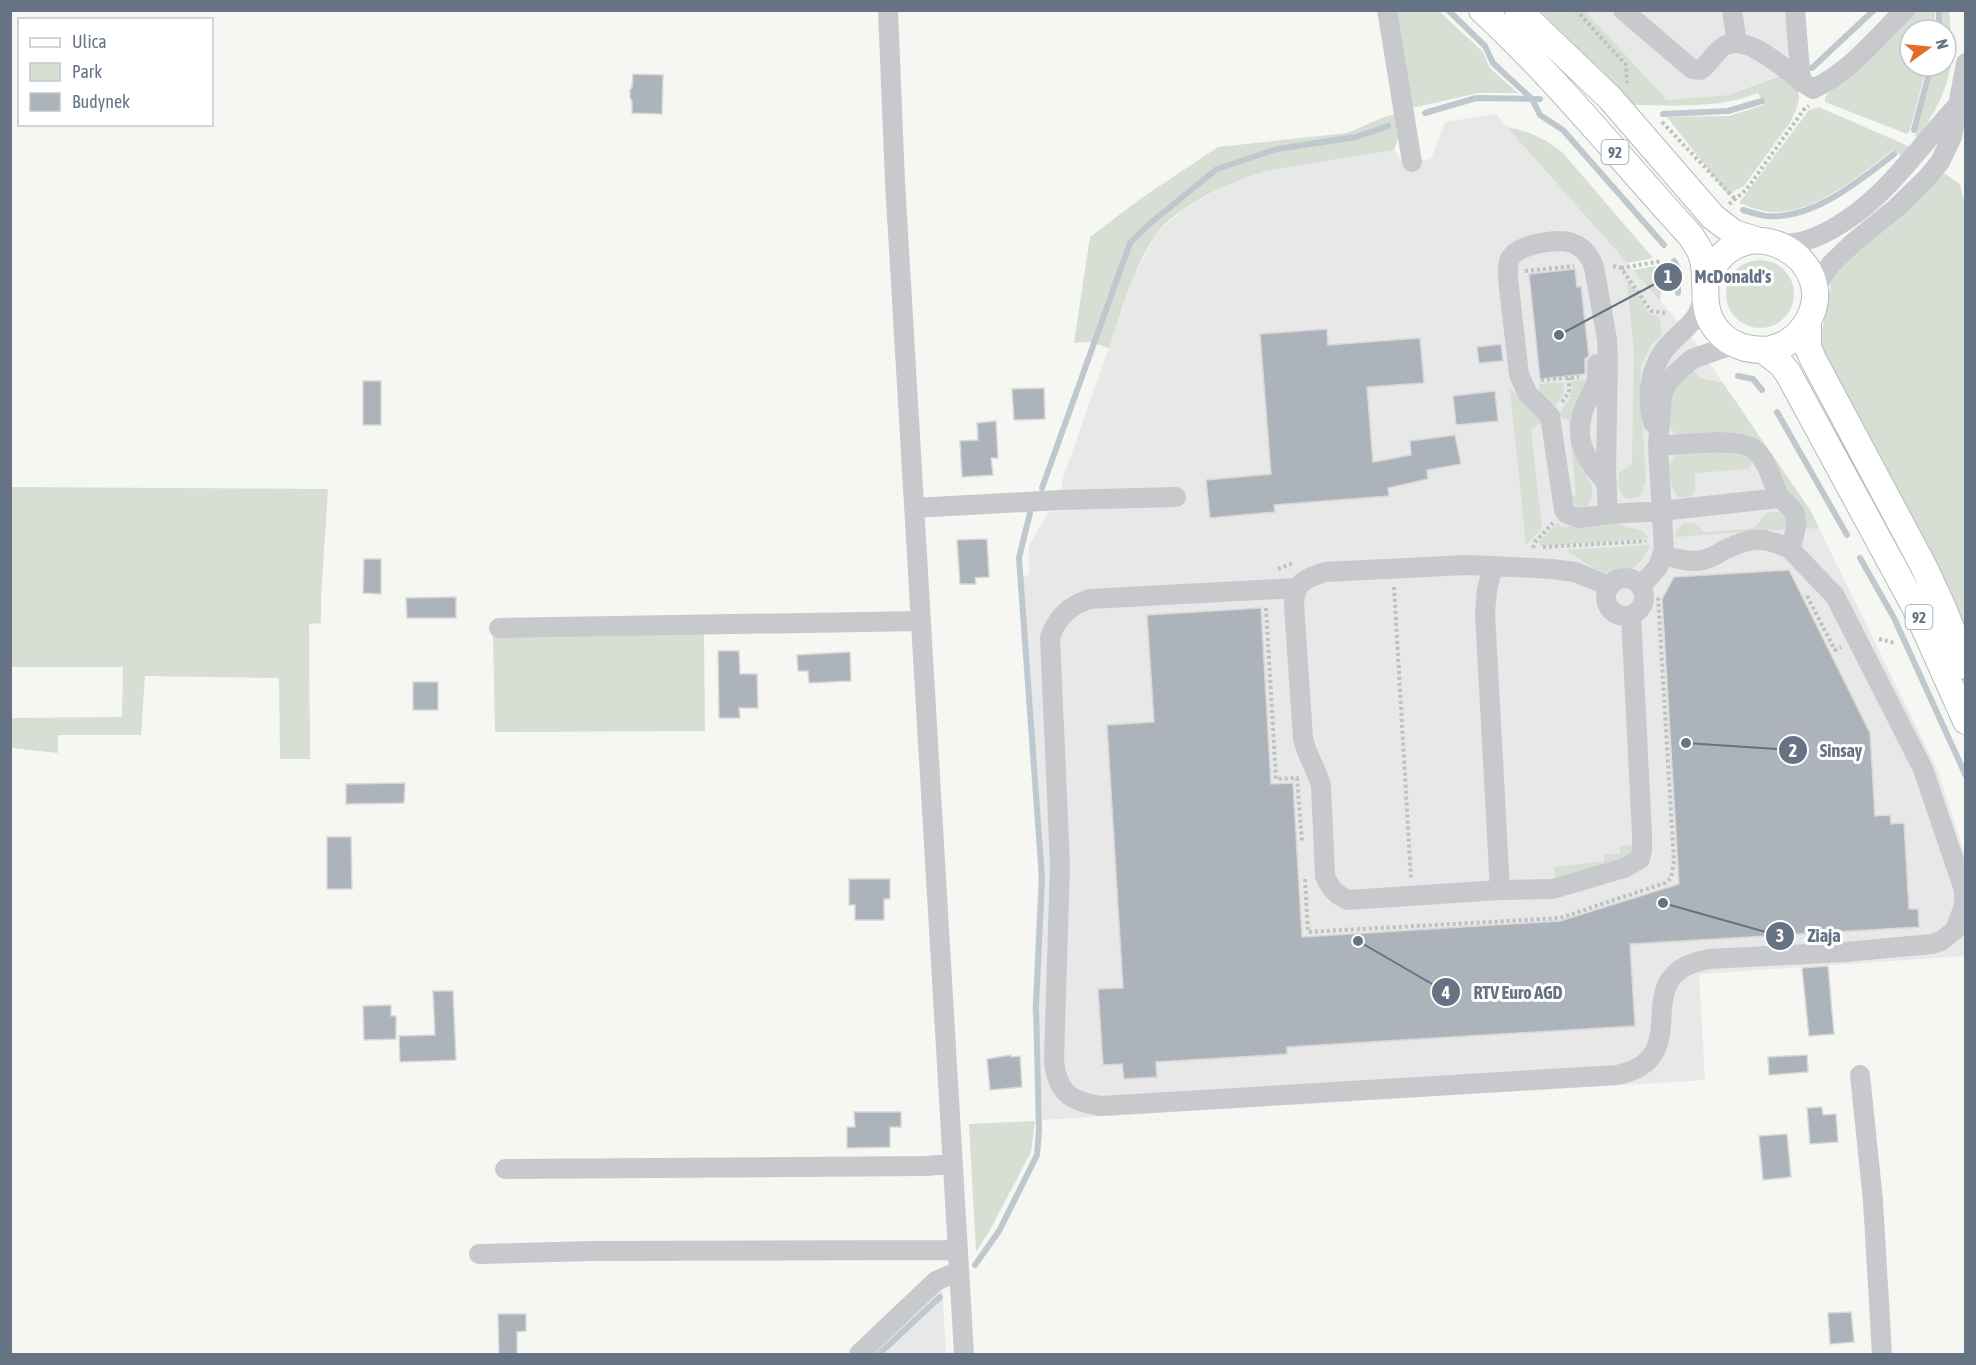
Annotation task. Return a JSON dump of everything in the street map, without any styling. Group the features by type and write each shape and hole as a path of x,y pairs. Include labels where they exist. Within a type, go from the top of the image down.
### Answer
{"main road":[{"name":"92","path":"1482,10 1504,30 1691,236 1702,256 1710,319 1716,329 1735,344 1748,349 1762,350 1788,373 1915,608 1965,722"},
{"name":"92","path":"1518,10 1610,98 1713,217 1734,232 1789,248 1808,269 1813,283 1808,348 1924,567 1943,608 1965,666"},
{"path":"1705,291 1710,271 1718,259 1735,246 1766,241"},
{"path":"1762,350 1777,348 1800,333 1811,309"}],"street":[{"path":"888,10 896,194 964,1354"},
{"path":"1387,10 1413,162"},
{"path":"1623,10 1696,70 1705,67 1724,46 1737,43 1754,48 1777,62 1807,86 1829,82 1844,71 1905,10"},
{"path":"1732,10 1737,43"},
{"path":"1795,10 1807,86"},
{"path":"1811,309 1821,279 1831,264 1896,208 1926,179 1944,156 1962,112 1965,63"},
{"path":"1766,241 1794,243 1814,238 1853,217 1895,179 1930,135 1962,112"},
{"path":"1944,156 1965,147"},
{"path":"1608,514 1607,339 1595,269 1591,258 1573,243 1523,247 1510,258 1508,267 1519,375 1528,394 1550,416 1564,510 1567,514 1580,518 1780,498"},
{"path":"1595,269 1588,282 1598,378 1596,388 1581,417 1579,429 1587,458 1607,484"},
{"path":"1658,446 1649,398 1653,375 1664,351 1697,316 1705,291"},
{"path":"1641,586 1654,572 1664,550 1658,446 1662,396 1667,383 1692,358 1735,344"},
{"path":"1658,446 1733,441 1754,449 1768,471 1780,498 1793,510 1796,523 1795,536 1790,549"},
{"path":"914,508 1061,500 1176,498"},
{"path":"1297,588 1090,599 1064,612 1055,625 1050,637 1060,864 1054,1060 1056,1076 1061,1088 1076,1100 1101,1106 1617,1075 1632,1072 1644,1065 1655,1052 1660,1038 1666,987 1682,968 1695,962 1932,944 1948,936 1959,922 1964,906 1964,890 1923,770 1835,596 1790,549 1762,538 1750,540 1702,560 1688,561 1662,555"},
{"path":"1609,586 1575,572 1552,568 1466,565 1325,572 1305,579 1297,588 1294,605 1303,738 1305,751 1318,774 1321,786 1326,876 1330,887 1339,896 1348,900 1500,890 1553,889 1624,868 1640,859 1642,835 1631,615"},
{"path":"1493,566 1487,590 1485,613 1500,890"},
{"path":"1632,579 1641,586 1644,600 1638,611 1631,615 1621,616 1610,609 1606,598 1613,581 1632,579"},
{"path":"499,628 921,621"},
{"path":"1860,1075 1873,1201 1882,1354"},
{"path":"505,1169 927,1166 952,1163"},
{"path":"478,1254 592,1251 958,1250"},
{"path":"859,1354 936,1281 959,1271"}],"path":[{"path":"1576,10 1626,65 1626,81 1633,90"},
{"path":"1728,204 1746,190 1805,108 1812,103 1807,86"},
{"path":"1660,121 1735,199"},
{"path":"1521,276 1523,272 1576,266 1583,269 1612,266 1621,268 1662,261"},
{"path":"1621,268 1650,311 1666,313"},
{"path":"1536,381 1584,377"},
{"path":"1533,548 1535,542 1557,519 1567,514"},
{"path":"1393,569 1414,926"},
{"path":"1805,592 1835,650"}],"shaded area":[{"path":"1585,11 1791,11 1796,69 1728,95 1667,100"},
{"path":"1496,114 1690,335 1810,510 1938,771 1965,855 1965,956 1699,974 1705,1080 1042,1120 1038,1014 1032,1014 1038,882 1038,819 1021,576 1029,575 1029,546 1048,512 1061,511 1062,481 1133,278 1156,234 1169,222 1183,210 1246,176 1394,150 1403,163 1431,159 1445,122"},
{"path":"942,1290 946,1354 872,1354"}],"green space":[{"path":"1397,11 1439,11 1483,52 1490,68 1518,93 1478,93 1412,108"},
{"path":"1540,11 1585,11 1667,100 1728,95 1785,74 1798,91 1799,101 1791,121 1744,186 1729,196 1667,117 1729,116 1764,105 1758,93 1712,104 1633,105"},
{"path":"1916,11 1935,11 1935,18 1907,18"},
{"path":"1942,11 1949,11 1950,18 1942,18"},
{"path":"1898,25 1898,78 1924,78 1907,134 1825,102 1825,97 1884,36"},
{"path":"1931,78 1948,78 1931,118 1919,137 1915,136"},
{"path":"1819,107 1913,148 1903,157 1893,150 1836,192 1804,207 1770,212 1739,203 1809,110"},
{"path":"1398,114 1401,129 1394,150 1266,171 1221,188 1190,205 1164,225 1147,249 1128,290 1109,348 1090,342 1074,343 1090,237 1140,199 1218,147 1347,133 1387,116"},
{"path":"1507,127 1536,136 1563,153 1653,258 1627,263"},
{"path":"1944,173 1960,184 1966,210 1965,645 1820,342 1831,282 1841,265"},
{"path":"1760,260 1773,263 1784,270 1791,281 1794,294 1791,307 1784,318 1773,325 1760,328 1747,325 1736,318 1729,307 1726,294 1729,281 1736,270 1747,263"},
{"path":"1657,266 1662,280 1660,301 1633,270"},
{"path":"1627,280 1648,313 1660,317 1661,336 1651,345 1641,366 1640,390 1646,479 1641,495 1631,499 1624,497 1618,487 1619,473 1632,464 1634,353"},
{"path":"1691,368 1700,378 1723,383 1810,510 1819,528 1803,529 1753,438 1738,433 1677,436 1671,429 1668,421 1673,391"},
{"path":"1590,379 1577,450 1592,488 1592,497 1587,507 1581,507 1576,505 1570,496 1576,495 1569,421 1559,414 1572,394 1571,381"},
{"path":"1563,382 1564,393 1555,406 1540,395 1539,384"},
{"path":"1510,389 1547,419 1531,430 1542,528 1526,545"},
{"path":"1733,448 1751,458 1749,469 1695,473 1693,495 1678,497 1672,486 1669,465 1676,455 1685,451"},
{"path":"11,487 328,489 321,623 309,624 310,759 280,759 279,678 145,676 141,735 58,735 58,753 11,748 11,718 122,717 123,667 11,667"},
{"path":"1783,512 1791,529 1675,537 1683,523 1694,523 1704,532 1750,529 1756,526 1767,513"},
{"path":"1559,522 1560,527 1618,523 1642,531 1649,538 1541,546 1538,543"},
{"path":"1650,545 1638,564 1626,572 1611,574 1598,570 1566,550"},
{"path":"704,632 705,731 495,732 493,634"},
{"path":"1635,845 1630,855 1555,880 1554,867 1604,861 1604,855 1620,853 1620,846"},
{"path":"1035,1121 1031,1152 976,1252 969,1124"}],"building":[{"path":"633,74 663,75 662,114 632,113 630,90"},
{"path":"1575,269 1577,287 1581,286 1589,356 1585,359 1585,374 1540,379 1529,274"},
{"path":"1327,329 1328,345 1420,338 1424,383 1367,387 1373,462 1411,455 1410,441 1455,435 1461,464 1427,470 1428,479 1388,488 1389,496 1274,505 1275,512 1210,518 1206,480 1271,474 1260,334"},
{"path":"1501,344 1503,361 1479,363 1477,347"},
{"path":"363,381 381,381 381,425 363,425"},
{"path":"1044,388 1045,419 1014,420 1012,389"},
{"path":"1495,391 1498,421 1456,425 1453,396"},
{"path":"996,421 998,458 991,458 993,475 962,477 960,441 978,440 977,423"},
{"path":"987,539 989,577 975,578 976,584 960,584 957,540"},
{"path":"364,559 381,559 381,594 363,593"},
{"path":"1789,570 1870,733 1875,816 1890,815 1891,824 1904,823 1909,909 1918,909 1919,927 1630,944 1635,1026 1287,1047 1287,1054 1156,1062 1157,1077 1124,1079 1122,1064 1103,1065 1098,989 1123,988 1107,725 1154,722 1147,615 1261,608 1271,784 1293,783 1302,937 1560,921 1679,884 1662,599 1674,577"},
{"path":"456,597 456,618 407,618 406,598"},
{"path":"718,651 739,651 740,674 757,674 758,708 739,708 740,718 719,718"},
{"path":"850,652 851,681 809,683 808,671 798,671 797,655"},
{"path":"413,682 438,682 438,710 413,710"},
{"path":"405,783 404,803 346,804 346,784"},
{"path":"327,837 351,837 352,889 327,889"},
{"path":"849,879 890,879 890,899 884,899 884,920 855,920 855,905 849,905"},
{"path":"1828,966 1834,1034 1809,1036 1802,968"},
{"path":"433,991 453,991 456,1060 400,1062 399,1036 435,1035"},
{"path":"391,1005 391,1016 396,1016 396,1039 364,1040 363,1006"},
{"path":"1011,1055 1011,1057 1020,1056 1022,1087 990,1090 987,1059"},
{"path":"1807,1055 1808,1072 1769,1075 1768,1057"},
{"path":"1822,1107 1823,1115 1836,1114 1838,1142 1810,1144 1807,1108"},
{"path":"854,1112 901,1112 901,1127 890,1127 890,1147 847,1148 847,1127 855,1127"},
{"path":"1787,1134 1791,1177 1763,1180 1759,1136"},
{"path":"1851,1312 1854,1342 1830,1344 1828,1313"},
{"path":"498,1314 526,1314 526,1331 517,1332 517,1354 499,1354"}],"waterway":[{"path":"1448,10 1485,46 1493,63 1532,99 1540,115 1563,130 1664,245"},
{"path":"1812,68 1874,10"},
{"path":"1939,10 1939,18"},
{"path":"1914,130 1928,78"},
{"path":"1425,113 1476,98 1540,99"},
{"path":"1663,114 1728,111 1762,101"},
{"path":"1042,488 1130,243 1148,225 1217,169 1277,149 1356,137 1388,126"},
{"path":"1743,210 1766,216 1784,216 1801,212 1851,187 1894,154"},
{"path":"1674,261 1678,268 1678,293"},
{"path":"1738,376 1753,379 1762,390"},
{"path":"1777,412 1847,535"},
{"path":"975,1265 999,1231 1037,1155 1039,1130 1036,1006 1042,879 1019,558 1030,513"},
{"path":"1860,558 1894,618 1966,776"},
{"path":"879,1354 940,1297"}],"place":[{"name":"McDonald's","path":"1559,335"},
{"name":"Sinsay","path":"1686,743"},
{"name":"Ziaja","path":"1663,903"},
{"name":"RTV Euro AGD","path":"1358,941"}]}
